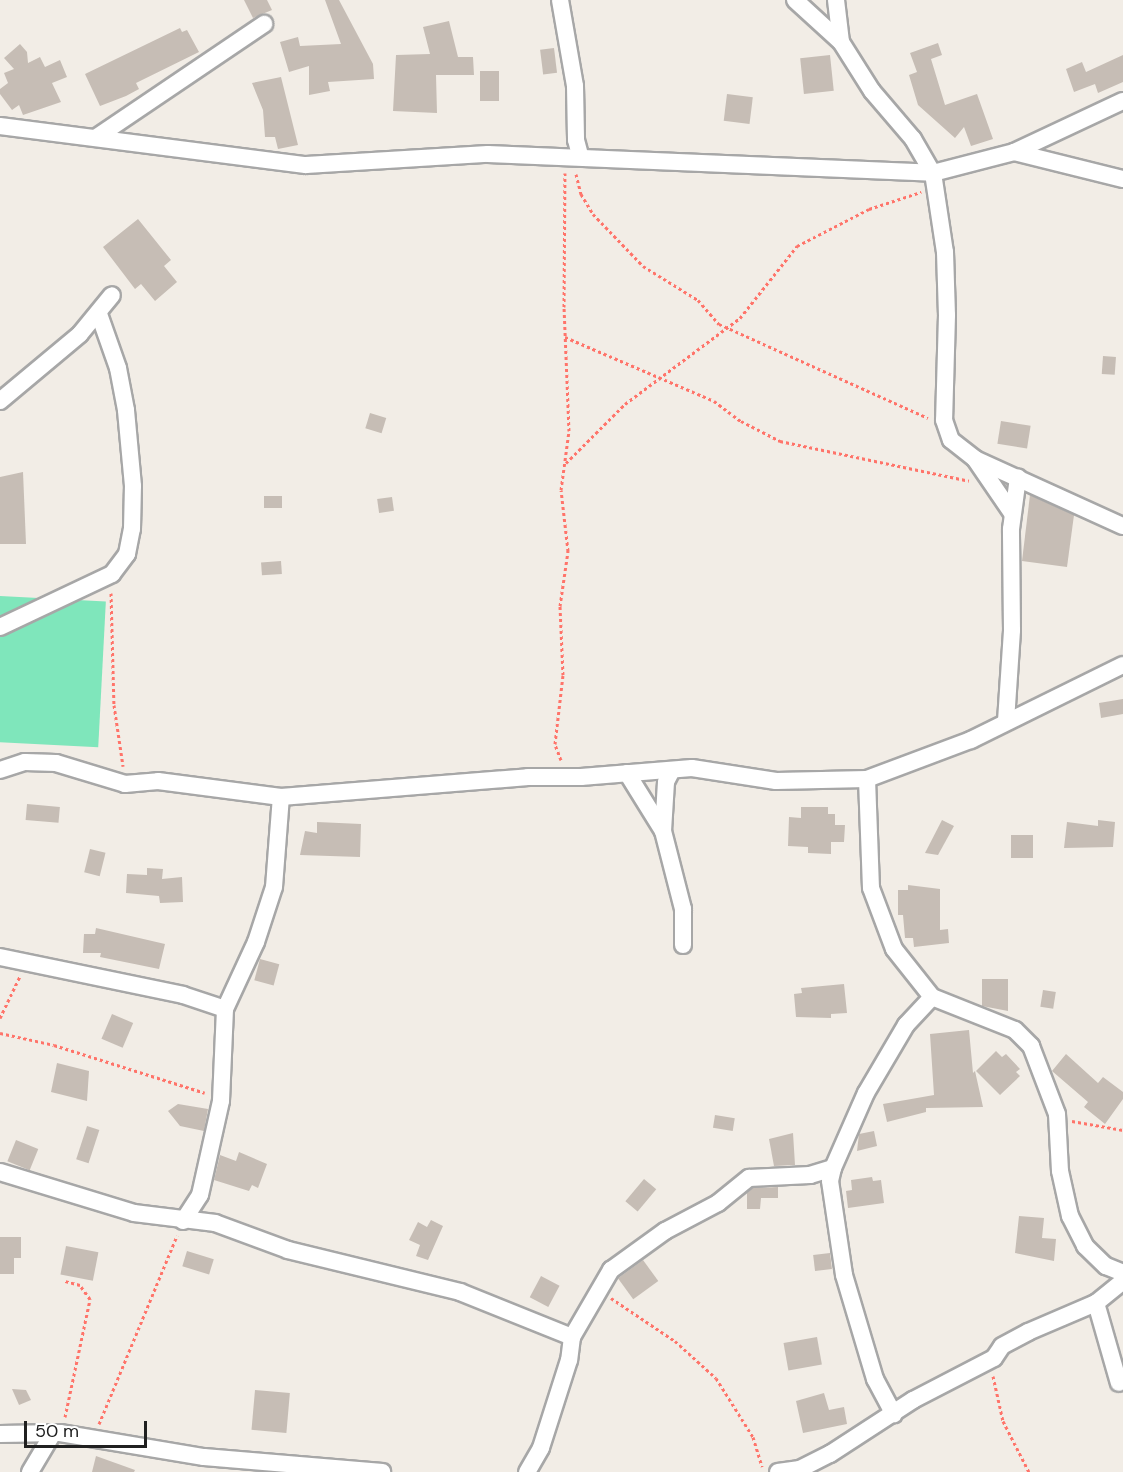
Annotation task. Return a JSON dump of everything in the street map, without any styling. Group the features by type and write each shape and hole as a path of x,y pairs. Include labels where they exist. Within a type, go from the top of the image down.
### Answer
{"street":[{"path":"560,0 575,86 576,140 573,155"},
{"path":"795,0 841,42 872,91 914,138 934,182 945,252 947,315 944,420 951,440 975,459 1123,526"},
{"path":"836,0 841,42"},
{"path":"97,137 264,24"},
{"path":"0,126 306,165 488,154 573,155 934,182 1014,152 1123,101"},
{"path":"1014,152 1123,179"},
{"path":"0,401 99,314 112,295"},
{"path":"0,627 116,571 124,561 131,536 133,486 120,376 99,314"},
{"path":"975,459 1012,513"},
{"path":"1006,721 1012,630 1012,513 1018,477"},
{"path":"0,770 25,762 56,763 125,784 158,782 281,797 528,777 581,777 672,770 716,770 776,782 867,779 971,740 1123,665"},
{"path":"663,831 666,782 672,770"},
{"path":"627,773 663,831 683,909 683,945"},
{"path":"778,1472 800,1469 830,1454 894,1414 994,1358 1002,1346 1028,1332 1096,1303 1121,1280 1085,1246 1070,1216 1060,1171 1057,1114 1031,1046 1015,1030 932,997 894,949 882,925 868,855 867,779"},
{"path":"183,1221 200,1195 220,1101 225,1009 256,942 274,887 281,797"},
{"path":"0,957 24,960 183,995 225,1009"},
{"path":"894,1414 875,1379 844,1275 830,1181 833,1168 866,1093 906,1025 932,997"},
{"path":"527,1472 541,1448 572,1337 595,1292 611,1270 635,1252 718,1203 749,1178 810,1175 833,1168"},
{"path":"0,1172 134,1213 215,1224 288,1250 460,1292 572,1337"},
{"path":"1096,1303 1119,1383"},
{"path":"0,1434 56,1434 204,1458 382,1472"},
{"path":"30,1472 56,1434"}],"path":[{"path":"573,155 581,194 593,214 643,266 698,300 727,329 917,412 936,423 951,440"},
{"path":"573,155 565,337 570,391 566,463 561,490 568,551 560,606 564,675 555,744 563,767 581,777"},
{"path":"566,463 625,404 727,329 747,310 797,246 869,209 934,182"},
{"path":"565,337 714,400 741,421 780,441 993,486"},
{"path":"116,571 110,596 114,705 125,784"},
{"path":"0,1018 24,960"},
{"path":"0,1033 123,1066 220,1101"},
{"path":"1057,1114 1079,1124 1123,1130"},
{"path":"93,1439 183,1221"},
{"path":"56,1434 90,1299 80,1285 65,1281"},
{"path":"595,1292 618,1301 644,1318 711,1372 753,1437 764,1472"},
{"path":"994,1358 993,1375 1003,1420 1029,1472"}],"green space":[{"path":"0,596 106,602 98,747 0,742"}],"building":[{"path":"244,0 267,0 272,10 253,18"},
{"path":"325,0 339,0 373,64 374,79 328,82 330,91 309,95 309,66 289,72 280,42 298,37 300,46 341,44"},
{"path":"449,21 458,57 473,57 474,75 436,75 437,113 393,111 396,55 430,54 423,27"},
{"path":"180,28 182,32 187,30 199,52 136,83 139,89 100,106 85,74"},
{"path":"938,43 942,55 931,59 945,105 977,94 993,139 971,146 964,127 955,138 918,105 909,75 917,72 910,53"},
{"path":"20,44 27,52 28,63 40,57 45,67 60,60 67,77 52,83 61,102 23,115 19,105 12,110 0,94 0,89 8,83 4,73 14,69 4,58"},
{"path":"554,48 557,73 543,75 540,50"},
{"path":"830,55 834,91 804,94 800,58"},
{"path":"1123,55 1123,82 1098,93 1095,84 1074,92 1066,69 1082,62 1086,72"},
{"path":"480,71 499,71 499,101 480,101"},
{"path":"281,77 298,145 278,149 275,137 265,137 263,110 252,83"},
{"path":"727,94 753,97 750,124 724,121"},
{"path":"138,219 171,260 164,266 177,282 155,301 141,284 135,289 103,247"},
{"path":"1103,356 1116,357 1115,375 1102,374"},
{"path":"370,413 386,418 382,433 365,428"},
{"path":"1001,421 1031,426 1027,448 997,444"},
{"path":"23,472 26,544 0,544 0,477"},
{"path":"1030,495 1074,515 1067,567 1022,561"},
{"path":"264,496 282,496 282,508 264,508"},
{"path":"392,497 394,511 379,513 377,499"},
{"path":"281,561 282,574 262,575 261,562"},
{"path":"1123,699 1123,714 1101,718 1099,703"},
{"path":"27,804 60,807 58,823 26,820"},
{"path":"801,807 828,807 828,814 835,814 835,825 845,825 844,842 831,842 831,854 808,853 808,847 788,846 789,817 801,818"},
{"path":"942,820 954,826 938,855 925,853"},
{"path":"1098,820 1115,822 1113,847 1064,848 1067,822 1098,826"},
{"path":"317,822 361,824 360,857 300,855 305,831 317,833"},
{"path":"1011,835 1033,835 1033,858 1011,858"},
{"path":"90,849 106,853 100,876 84,872"},
{"path":"147,868 163,869 162,879 182,877 183,902 160,903 159,896 126,893 127,874 147,875"},
{"path":"908,885 940,889 940,930 948,929 949,943 914,947 913,938 905,938 903,915 898,915 898,890 908,890"},
{"path":"96,928 165,944 159,969 100,957 101,953 83,953 84,934 95,934"},
{"path":"260,959 279,964 274,985 254,980"},
{"path":"982,979 1008,979 1008,1011 982,1006"},
{"path":"844,984 847,1013 831,1014 831,1018 796,1017 794,994 802,993 801,988"},
{"path":"1043,990 1056,992 1053,1009 1040,1007"},
{"path":"112,1014 133,1023 123,1048 101,1039"},
{"path":"969,1030 973,1073 975,1071 983,1107 926,1108 926,1112 887,1122 883,1104 934,1095 930,1034"},
{"path":"996,1051 1002,1057 1006,1054 1020,1069 1016,1072 1020,1076 1000,1095 976,1071"},
{"path":"1066,1054 1098,1083 1103,1077 1123,1092 1123,1099 1105,1124 1084,1107 1088,1102 1052,1071"},
{"path":"57,1063 89,1071 87,1101 51,1092"},
{"path":"178,1104 208,1109 204,1131 180,1126 168,1111"},
{"path":"715,1115 735,1118 733,1131 713,1128"},
{"path":"87,1126 99,1130 89,1163 76,1159"},
{"path":"874,1131 877,1146 857,1151 859,1134"},
{"path":"793,1133 795,1165 774,1166 769,1139"},
{"path":"16,1140 38,1149 30,1170 7,1161"},
{"path":"239,1152 267,1164 258,1188 252,1185 249,1191 214,1180 220,1155 236,1161"},
{"path":"872,1177 873,1181 881,1180 884,1203 848,1208 846,1191 852,1190 851,1180"},
{"path":"644,1179 656,1189 638,1211 625,1201"},
{"path":"778,1187 778,1198 761,1198 760,1209 747,1209 747,1193 753,1188"},
{"path":"1019,1216 1044,1218 1042,1238 1056,1239 1054,1261 1015,1253"},
{"path":"431,1220 443,1226 428,1260 416,1256 420,1245 409,1240 418,1222 427,1227"},
{"path":"0,1237 21,1237 21,1258 14,1258 14,1274 0,1274"},
{"path":"66,1246 98,1252 93,1281 60,1274"},
{"path":"187,1251 214,1259 209,1274 182,1266"},
{"path":"830,1253 832,1269 815,1271 813,1255"},
{"path":"643,1260 658,1281 633,1299 618,1278"},
{"path":"541,1276 560,1286 548,1307 530,1297"},
{"path":"817,1337 822,1365 788,1370 784,1343"},
{"path":"12,1389 26,1390 31,1400 19,1405"},
{"path":"255,1390 290,1393 286,1433 252,1430"},
{"path":"824,1393 829,1410 844,1407 847,1424 803,1433 796,1401"},
{"path":"96,1456 135,1470 134,1472 92,1472"}]}
